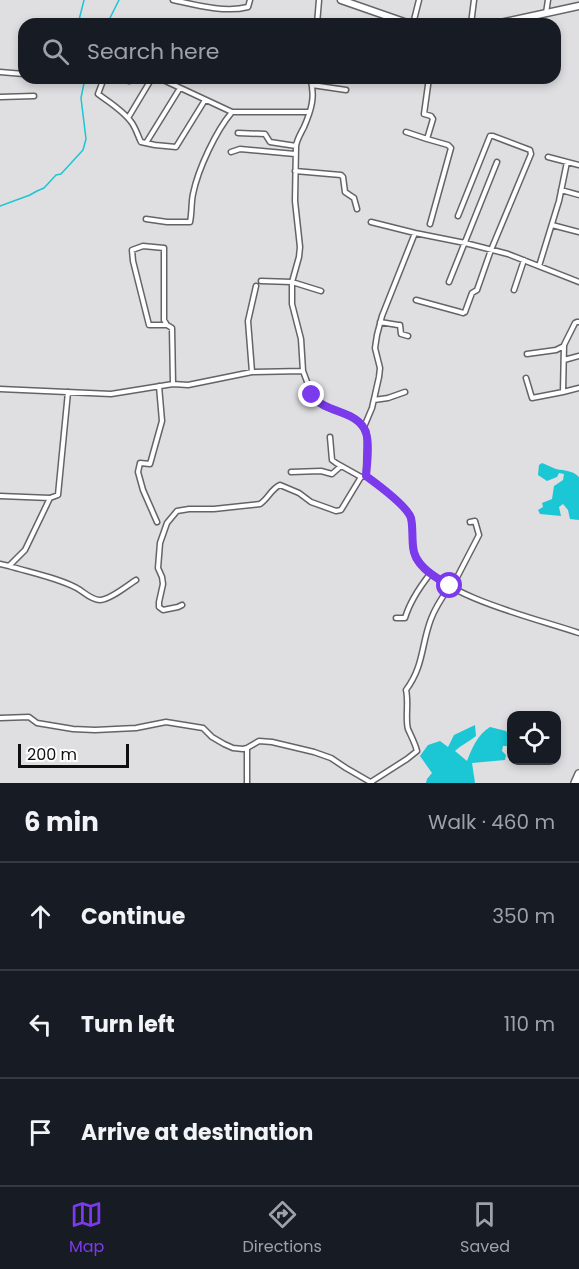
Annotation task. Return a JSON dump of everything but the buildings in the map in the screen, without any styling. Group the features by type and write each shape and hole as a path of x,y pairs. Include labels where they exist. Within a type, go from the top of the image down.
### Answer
{"main road":[{"path":"341,0 394,18"},
{"path":"523,18 579,6"},
{"path":"575,783 579,774"}],"street":[{"path":"173,0 203,7 241,9 248,7 250,0"},
{"path":"318,18 319,0"},
{"path":"414,18 419,0"},
{"path":"472,18 474,0"},
{"path":"546,13 548,0"},
{"path":"0,72 18,74"},
{"path":"102,84 98,94 111,102 128,118 141,141 146,143 177,147 205,100"},
{"path":"128,118 148,84"},
{"path":"172,84 232,112 310,112"},
{"path":"427,139 433,119 424,114 428,84"},
{"path":"183,604 164,610 159,607 163,584 158,568 160,543 167,523 177,511 260,504 266,500 274,487 280,485 299,493 311,502 336,511 340,510 363,477 366,431 351,416 334,411 316,401 312,395 303,370 301,339 292,304 292,282 300,247 295,201 297,140 310,112 312,85 346,90"},
{"path":"146,143 180,88"},
{"path":"0,97 34,96"},
{"path":"146,219 190,222 191,205 198,176 218,130 232,112"},
{"path":"406,132 448,145 451,148 430,224"},
{"path":"238,133 265,134 270,142 296,146"},
{"path":"417,300 463,313 467,309 472,293 477,290 531,154 530,150 490,136 458,216"},
{"path":"231,152 240,149 295,154"},
{"path":"548,157 579,165"},
{"path":"449,282 497,162"},
{"path":"539,266 552,225 567,162"},
{"path":"295,171 341,175 345,192 354,198 357,209"},
{"path":"561,190 579,195"},
{"path":"371,222 492,250 579,282"},
{"path":"552,225 579,232"},
{"path":"364,427 379,377 380,368 375,340 415,233"},
{"path":"167,325 149,325 132,249 142,246 165,248 164,320 172,328 173,384"},
{"path":"514,290 524,260"},
{"path":"261,281 292,282 321,291"},
{"path":"252,372 248,321 256,286"},
{"path":"380,322 400,325 401,334 408,336"},
{"path":"563,392 564,345 575,323 579,322"},
{"path":"527,354 556,350 564,345"},
{"path":"564,360 579,356"},
{"path":"0,389 111,394 173,384 188,385 252,372 303,370"},
{"path":"526,378 532,398 579,388"},
{"path":"157,522 138,472 140,462 150,464 162,421 159,386"},
{"path":"0,496 50,498 58,495 68,392"},
{"path":"373,400 405,392"},
{"path":"330,437 332,460 379,485 410,517 413,550 416,558 430,574 496,606 579,633"},
{"path":"291,472 321,471 332,474 341,466"},
{"path":"9,566 25,550 50,498"},
{"path":"0,718 29,717 37,723 95,730 136,728 166,722 203,729 212,738 233,748 248,748 259,741 265,741 314,752 331,758 371,783 416,754 417,751 408,728 406,690 414,679 420,664 431,619 479,535 475,521 470,522"},
{"path":"0,564 62,582 79,589 87,596 100,600 111,597 136,580"},
{"path":"396,618 405,618 416,592 430,574"},
{"path":"247,783 248,748"}],"water":[{"path":"542,463 571,472 579,477 579,520 570,519 568,510 563,504 559,507 561,516 540,514 538,510 543,507 542,503 552,499 554,486 563,480 564,474 559,473 557,477 547,481 538,475 539,465"},
{"path":"475,725 476,736 455,751 467,761 473,746 486,730 490,727 506,731 507,746 503,746 502,751 506,755 505,760 472,763 475,783 426,783 432,773 420,756 428,745 440,741 448,747 454,735"}],"waterway":[{"path":"80,18 84,0"},
{"path":"110,18 119,0"},
{"path":"0,206 44,188 56,175 61,174 83,150 86,139 81,98 84,84"}],"route":[{"path":"312,395 324,406 351,416 364,427 367,439 366,476 379,485 408,513 416,558 430,574 450,586"}]}
